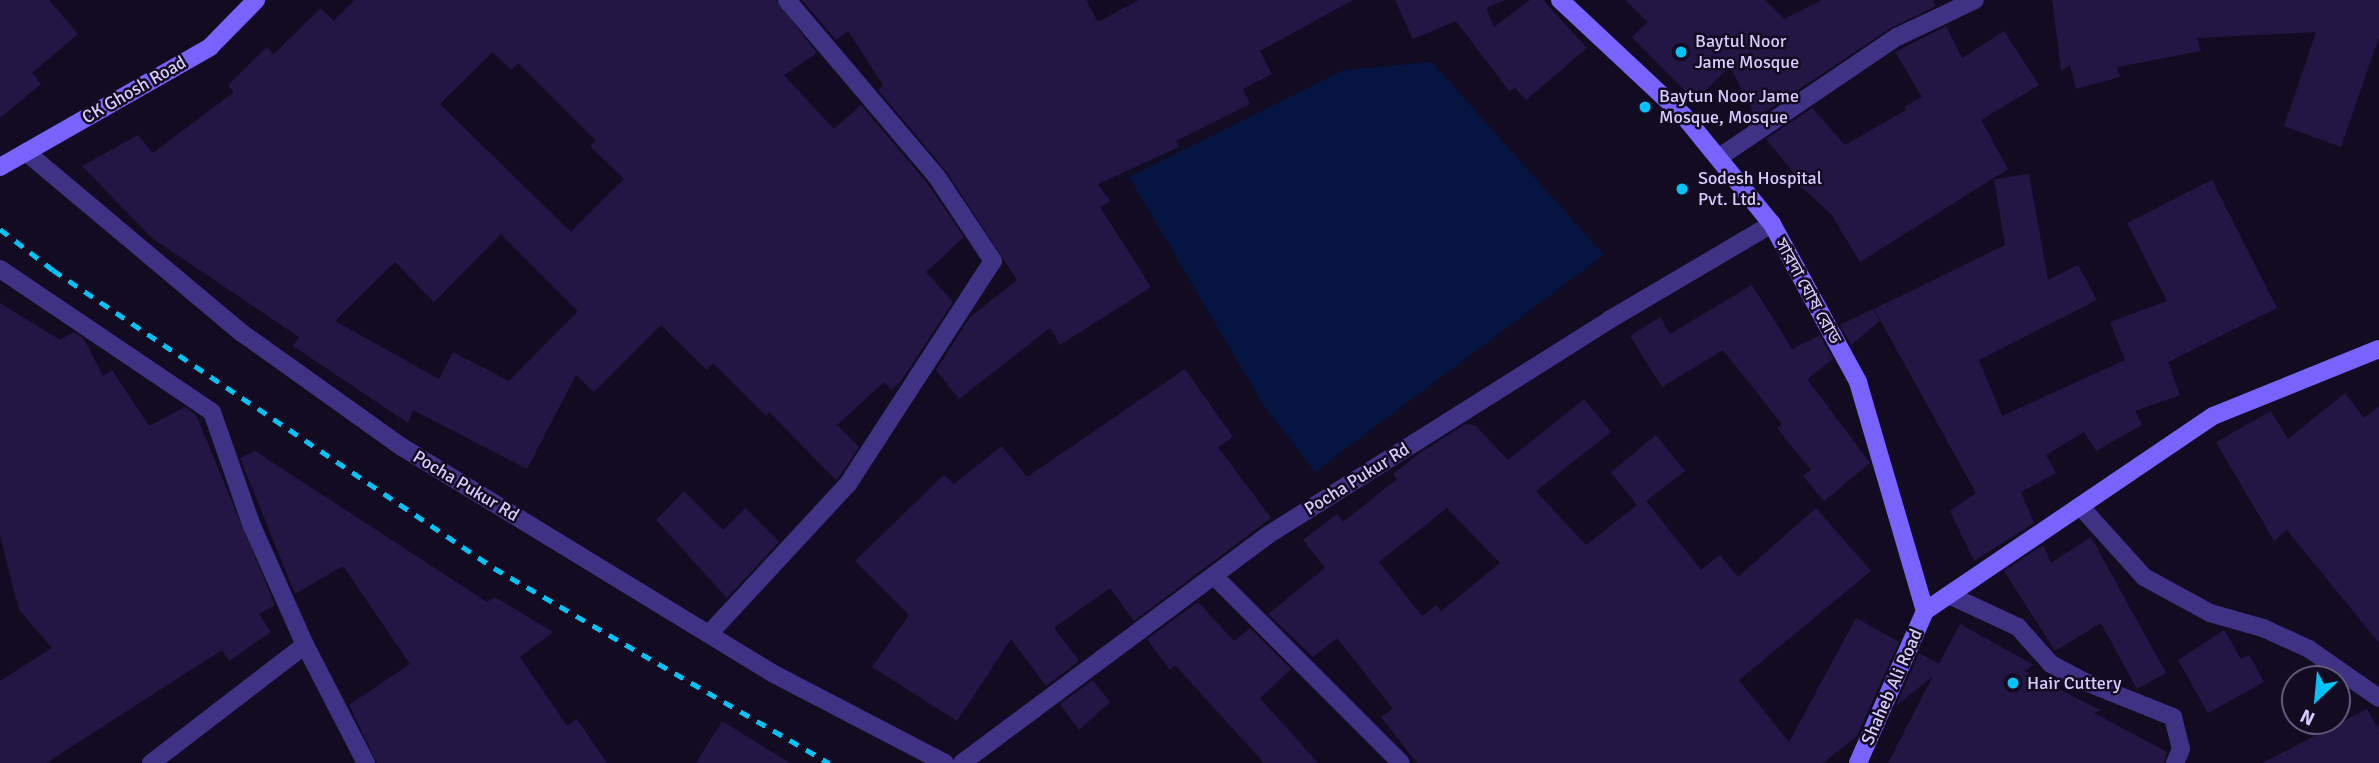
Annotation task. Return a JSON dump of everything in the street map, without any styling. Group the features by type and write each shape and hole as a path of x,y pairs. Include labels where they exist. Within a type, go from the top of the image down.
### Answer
{"main road":[{"name":"CK Ghosh Road","path":"0,167 210,47 256,0"},
{"name":"সারদা ঘোষ রোড","path":"1560,0 1683,115 1772,224 1858,382 1926,611"},
{"path":"1926,611 2213,416 2379,349"},
{"name":"Shaheb Ali Road","path":"1858,763 1926,611"}],"street":[{"path":"709,634 848,484 993,261 937,177 787,0"},
{"path":"1718,158 1897,37 1975,0"},
{"name":"Pocha Pukur Rd","path":"26,152 242,333 391,440 772,673 945,763"},
{"name":"Pocha Pukur Rd","path":"962,763 1268,535 1598,327 1772,224"},
{"path":"0,269 212,412 252,526 305,645 366,763"},
{"path":"2080,506 2144,577 2210,613 2263,628 2309,649 2379,698"},
{"path":"1214,576 1401,763"},
{"path":"1949,595 2018,627 2051,664 2083,681 2173,717 2181,748 2175,763"},
{"path":"151,763 305,645"}],"water":[{"path":"1432,62 1604,255 1315,472 1262,403 1129,177 1344,70"}],"building":[{"path":"0,0 49,0 78,34 32,73 41,84 0,118"},
{"path":"355,0 776,0 817,53 784,75 834,129 861,105 928,184 964,237 926,272 953,302 901,381 891,390 884,382 837,425 859,447 836,480 769,412 766,416 713,363 707,370 661,325 594,392 576,375 527,469 413,410 408,423 293,346 299,337 152,238 82,166 138,135 153,153 234,92 228,85 267,47 274,54 321,8 334,21","holes":["493,52 511,70 518,63 596,141 590,146 624,179 571,232 440,104","501,234 578,311 509,381 453,352 439,379 335,321 395,262 434,302"]},
{"path":"802,0 1086,0 1098,22 1139,0 1353,0 1260,51 1272,74 1243,89 1250,104 1176,141 1179,147 1098,184 1110,201 1100,207 1151,287 1060,345 1050,328 959,399 936,370 970,317 1017,280 946,171 878,90 883,85 848,31 836,40"},
{"path":"1395,0 1505,0 1486,8 1494,27 1530,0 1543,0 1587,48 1526,100 1515,88 1509,91 1456,21 1413,39"},
{"path":"1625,0 1765,0 1784,19 1822,0 1933,0 1936,6 1891,28 1756,118 1730,66 1695,101 1632,37 1648,22"},
{"path":"2052,0 2379,0 2379,37 2341,147 2284,126 2316,32 2197,38 2201,51 2117,67 2120,77 2076,89 2070,65 2061,71"},
{"path":"1946,26 1962,58 2004,31 2039,85 1981,120 2008,169 1860,262 1831,214 1789,176 1793,172 1766,139 1812,108 1845,145 1906,110 1904,107 1922,97 1895,52"},
{"path":"2029,174 2048,280 2078,265 2097,300 1979,360 2002,416 2125,360 2110,322 2167,301 2127,223 2212,180 2277,308 2168,362 2180,395 2135,411 2142,425 2096,451 2084,432 2046,455 2056,473 2021,492 2034,523 1974,561 1950,511 1976,493 1874,309 2005,245 1994,179"},
{"path":"1752,285 1792,349 1820,335 1833,359 1807,379 1870,463 1824,501 1803,476 1811,470 1777,428 1782,424 1723,350 1662,387 1630,336 1660,317 1670,334"},
{"path":"0,303 60,340 74,332 84,339 103,376 112,370 149,426 185,407 196,415 275,605 259,614 271,632 229,661 222,650 46,763 0,763 0,681 52,648 19,610 0,536"},
{"path":"1873,309 1880,321 1851,345 1840,325"},
{"path":"1185,369 1233,437 1218,447 1271,518 1134,621 1110,588 1054,628 1079,661 1046,686 1011,639 957,721 872,667 909,615 855,561 944,475 954,484 1002,446 1027,477"},
{"path":"2345,393 2364,418 2379,406 2379,643 2287,530 2274,541 2216,442 2271,411 2288,439"},
{"path":"1584,399 1611,432 1536,491 1586,545 1637,505 1611,472 1656,435 1685,471 1646,501 1701,570 1720,555 1738,577 1816,508 1871,571 1739,680 1789,742 1856,618 1899,642 1857,736 1823,763 1417,763 1381,717 1393,709 1337,638 1313,657 1268,614 1325,568 1303,540 1337,514 1343,522 1397,479 1393,474 1465,424 1475,425 1508,460","holes":["1447,508 1500,563 1441,611 1436,605 1422,616 1379,562"]},
{"path":"255,451 487,602 495,597 553,632 520,657 567,726 577,719 607,763 377,763 349,705 410,664 343,566 295,594 240,458"},
{"path":"684,491 723,530 745,508 779,542 727,598 656,520"},
{"path":"2091,537 2166,673 2137,689 2101,623 2055,651 2004,571 2043,545 2051,563"},
{"path":"1198,602 1234,641 1250,628 1291,669 1260,698 1318,763 1264,763 1175,665 1170,670 1147,639"},
{"path":"1960,624 2034,665 2024,671 2100,710 2094,713 2167,752 2164,763 1888,763 1933,676 1896,706 1919,653 1939,664"},
{"path":"2224,630 2241,659 2249,655 2264,682 2208,713 2178,660"},
{"path":"1093,680 1110,702 1079,730 1060,704"},
{"path":"2367,709 2379,730 2379,763 2262,763 2316,735 2351,735 2351,717"},
{"path":"722,721 790,763 696,763"}],"railway":[{"path":"0,229 53,270 494,568 829,763"}],"place":[{"name":"Baytul Noor Jame Mosque","path":"1681,52"},
{"name":"Baytun Noor Jame Mosque, Mosque","path":"1645,107"},
{"name":"Sodesh Hospital Pvt. Ltd.","path":"1682,189"},
{"name":"Hair Cuttery","path":"2013,683"}]}
